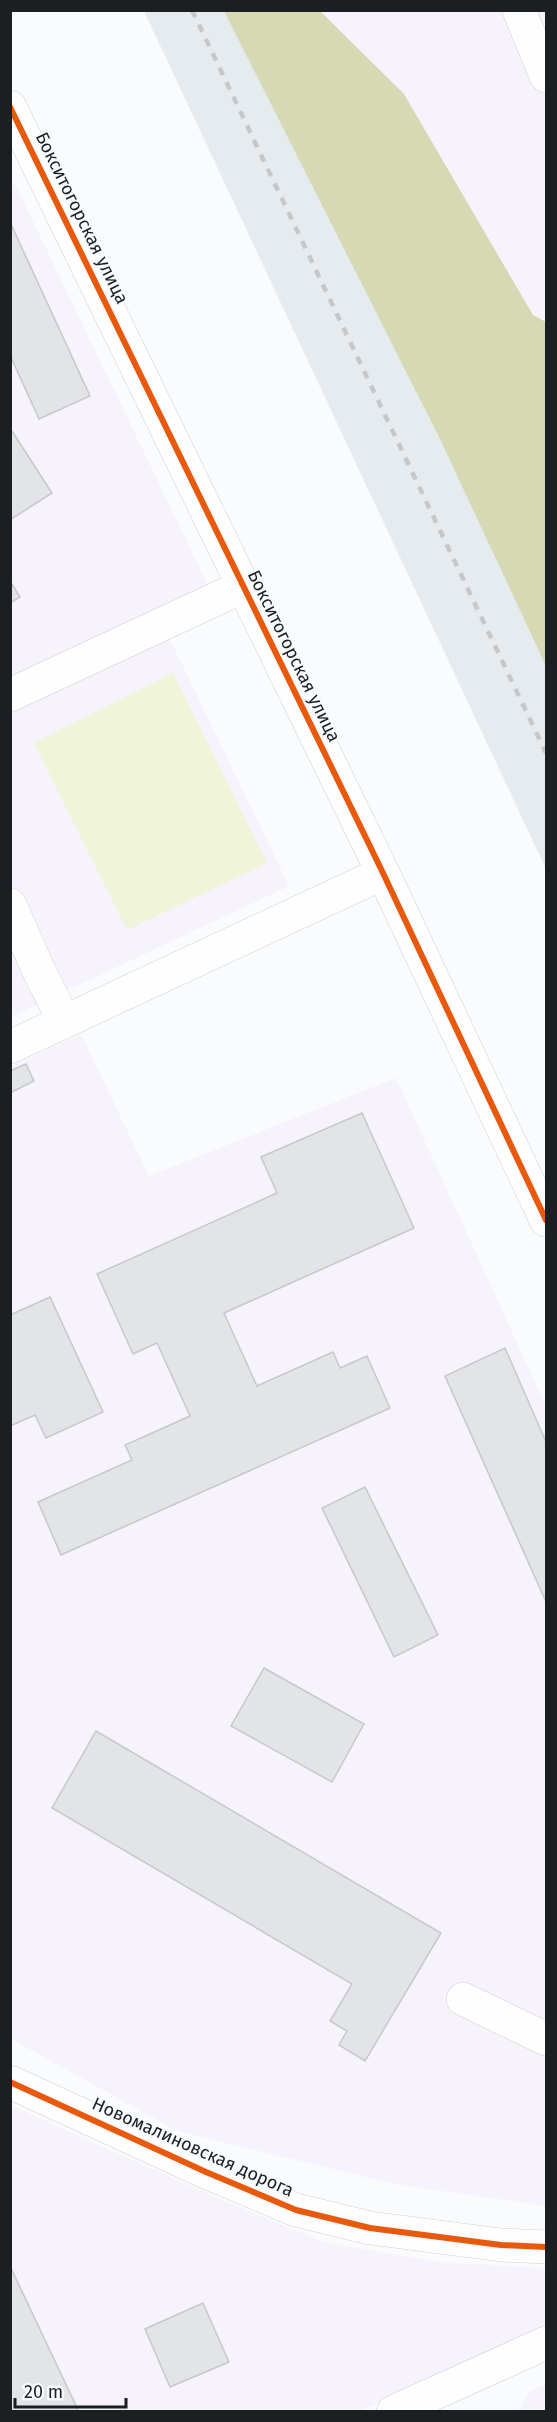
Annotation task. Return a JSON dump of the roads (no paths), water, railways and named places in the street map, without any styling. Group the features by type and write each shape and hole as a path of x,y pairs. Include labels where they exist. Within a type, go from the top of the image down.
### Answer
{"street":[{"path":"519,10 546,76"},
{"name":"Бокситогорская улица","path":"10,106 383,873 546,1220"},
{"path":"10,695 188,621 244,586"},
{"path":"10,1047 383,873"},
{"path":"10,905 64,1021"},
{"path":"463,1999 546,2039"},
{"name":"Новомалиновская дорога","path":"10,2082 206,2172 296,2210 370,2228 501,2245 546,2247"},
{"path":"393,2412 546,2343"}],"railway":[{"path":"192,10 546,753"}]}
